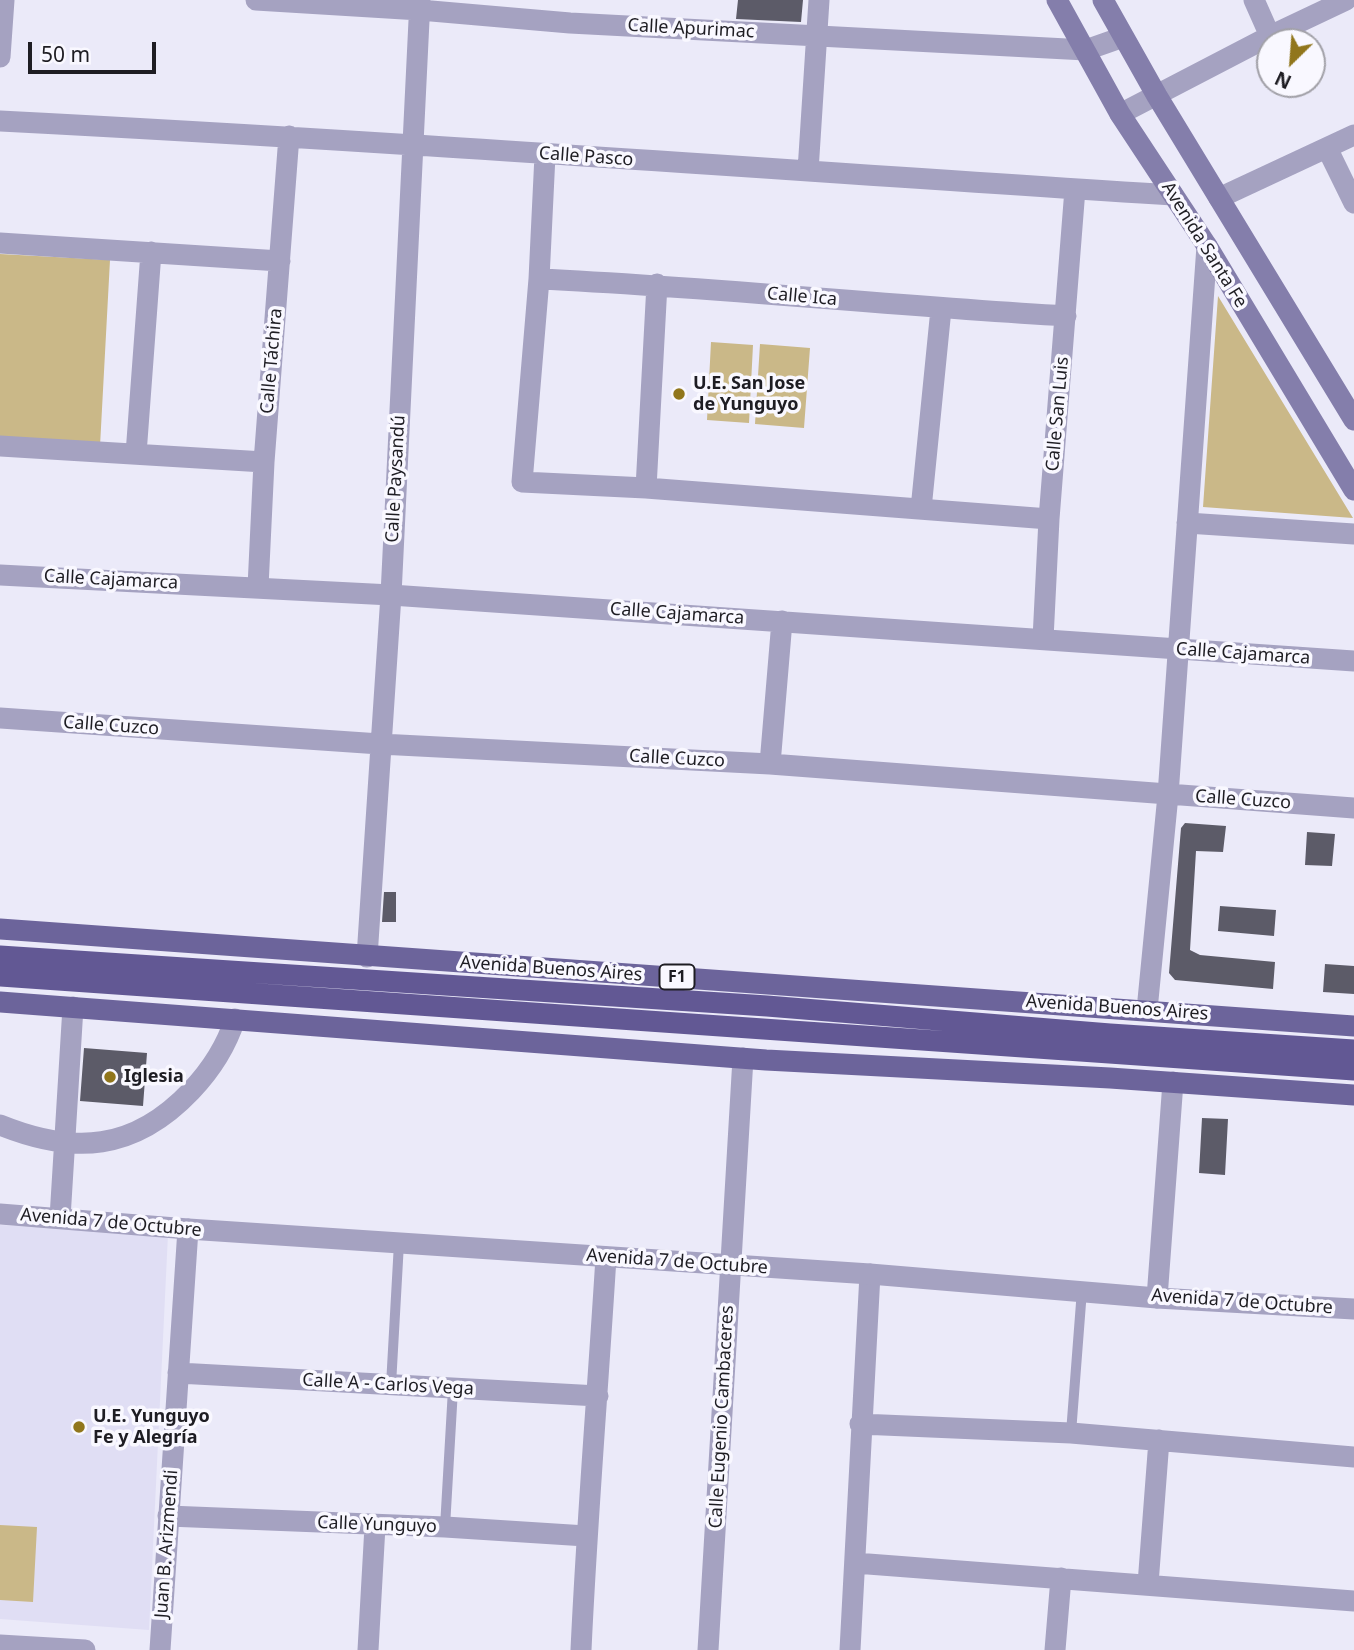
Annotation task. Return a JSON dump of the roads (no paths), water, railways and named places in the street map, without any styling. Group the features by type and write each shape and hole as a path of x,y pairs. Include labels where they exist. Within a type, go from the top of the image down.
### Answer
{"highway":[{"name":"Avenida Buenos Aires","path":"0,956 739,1004 1110,1034 1354,1050"},
{"path":"0,976 1354,1070"}],"main road":[{"name":"Avenida Santa Fe","path":"1057,0 1121,114 1207,246 1354,490"},
{"name":"Avenida Santa Fe","path":"1103,0 1157,96 1351,409"},
{"name":"Avenida Buenos Aires","path":"0,929 1354,1026"},
{"path":"0,1002 743,1058 1173,1082 1354,1096"}],"street":[{"path":"0,57 4,0"},
{"name":"Calle Apurimac","path":"256,0 420,5 570,23 1086,50 1123,37"},
{"path":"808,171 819,0"},
{"path":"1254,0 1266,28"},
{"path":"1287,28 1346,0"},
{"name":"Calle Paysandú","path":"367,957 391,595 420,5"},
{"path":"1121,114 1256,43"},
{"name":"Calle Pasco","path":"0,121 289,135 545,155 1173,195"},
{"name":"Calle Táchira","path":"258,587 264,462 289,135"},
{"path":"1219,198 1354,135"},
{"path":"1327,148 1354,203"},
{"path":"545,155 539,279 522,482 646,488 1049,519"},
{"name":"Calle San Luis","path":"1043,639 1049,519 1075,189"},
{"path":"0,243 280,261"},
{"path":"1147,1010 1168,795 1207,246"},
{"path":"136,454 151,252"},
{"name":"Calle Ica","path":"539,279 657,284 941,309 1066,316"},
{"path":"646,488 657,284"},
{"path":"921,509 941,309"},
{"path":"0,446 264,462"},
{"path":"1187,523 1354,534"},
{"name":"Calle Cajamarca","path":"0,575 391,595 1354,661"},
{"path":"770,764 782,621"},
{"name":"Calle Cuzco","path":"0,718 380,744 770,764 1354,808"},
{"path":"60,1218 73,1007"},
{"path":"0,1125 32,1138 65,1144 102,1142 138,1133 170,1113 215,1062 235,1019"},
{"name":"Calle Eugenio Cambaceres","path":"708,1650 743,1058"},
{"path":"1157,1298 1173,1082"},
{"name":"Avenida 7 de Octubre","path":"0,1214 870,1274 1157,1298 1354,1309"},
{"name":"Juan B. Arizmendi","path":"160,1650 188,1229"},
{"path":"580,1650 606,1257"},
{"path":"850,1650 870,1274"},
{"name":"Calle A - Carlos Vega","path":"178,1373 598,1396"},
{"path":"860,1424 1071,1433 1354,1457"},
{"path":"1148,1584 1159,1440"},
{"name":"Calle Yunguyo","path":"168,1516 445,1527 586,1536"},
{"path":"369,1650 375,1525"},
{"path":"855,1563 1354,1601"},
{"path":"1055,1650 1061,1578"},
{"path":"0,1644 85,1650"}],"lane":[{"path":"391,1385 399,1243"},
{"path":"1071,1433 1082,1290"},
{"path":"445,1527 453,1389"}],"place":[{"name":"U.E. San Jose de Yunguyo","path":"679,394"},
{"name":"Iglesia","path":"110,1077"},
{"name":"U.E. Yunguyo Fe y Alegría","path":"79,1427"}]}
